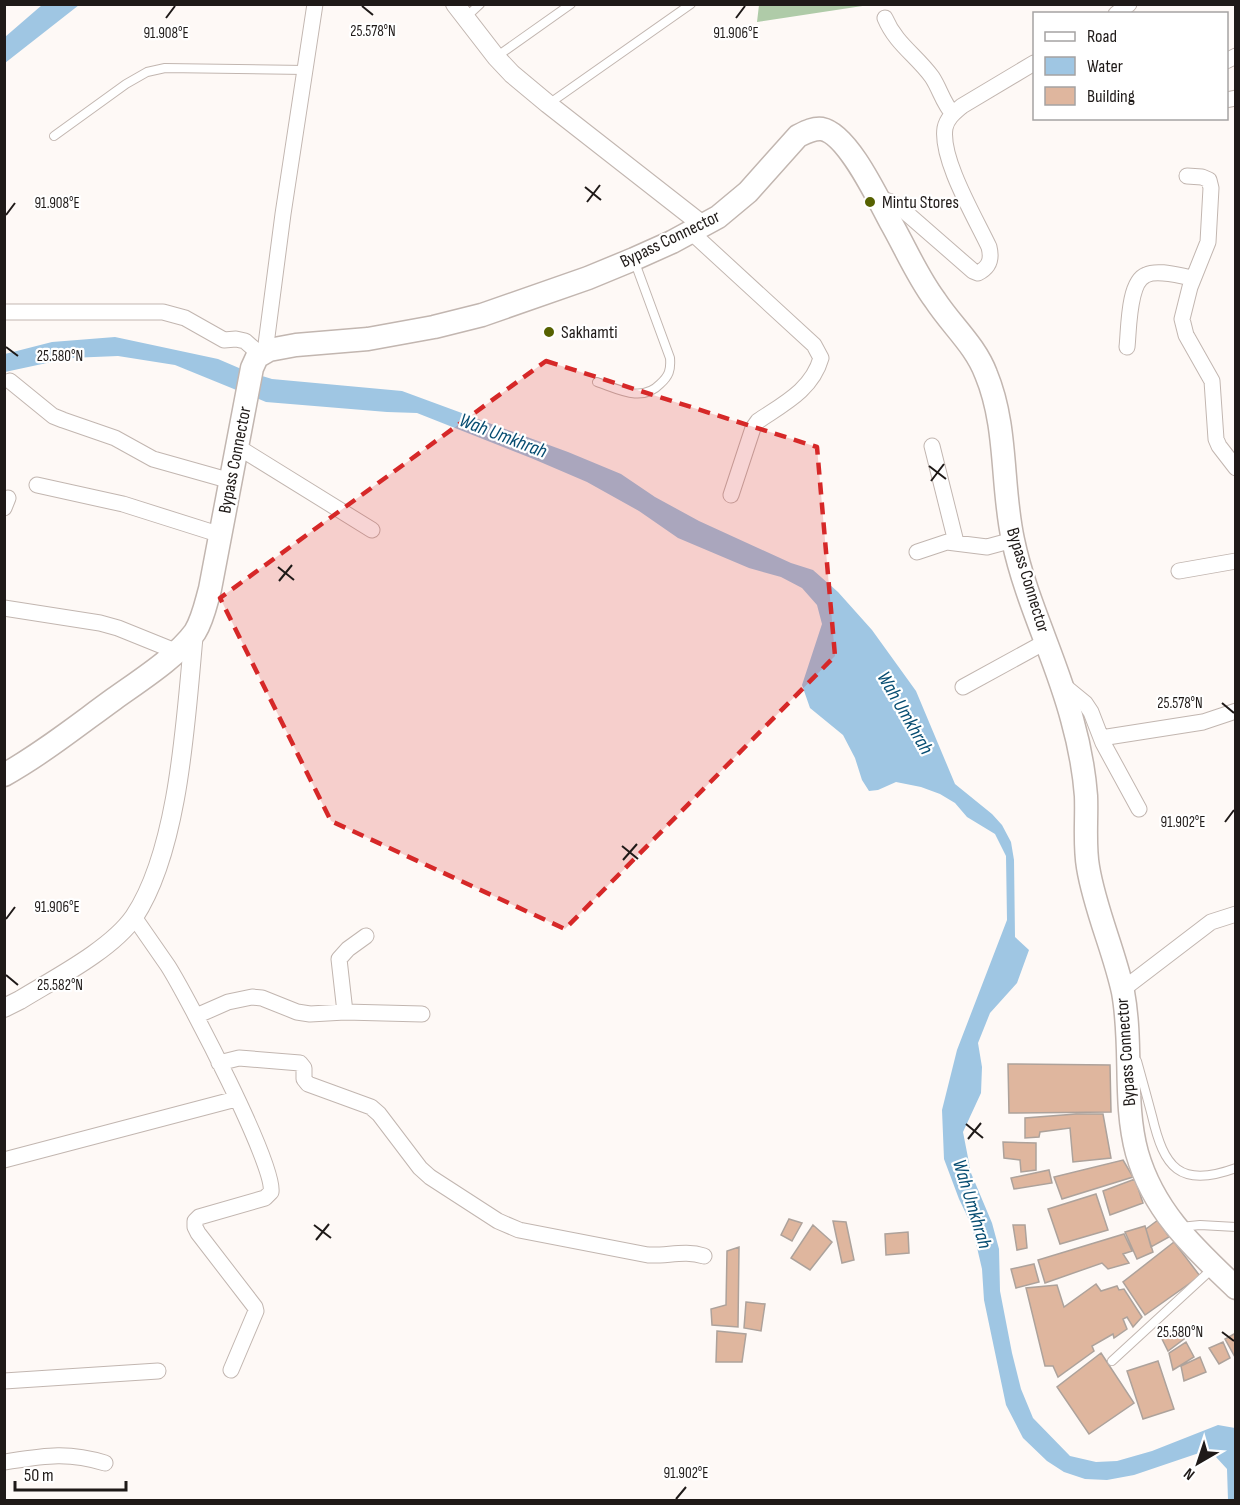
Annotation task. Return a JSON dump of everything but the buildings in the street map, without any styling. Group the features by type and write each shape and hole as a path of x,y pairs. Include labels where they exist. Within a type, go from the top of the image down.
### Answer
{"main road":[{"name":"Bypass Connector","path":"4,775 60,739 141,679 194,632 208,597 245,412 258,359 296,345 368,339 434,327 482,315 588,278 698,229 736,204 792,142 809,130 819,129 835,135 849,152 877,197 929,292 970,342 986,373 999,419 1007,509 1013,540 1026,584 1063,686 1080,748 1084,777 1089,871 1122,990 1128,1033 1133,1137 1150,1184 1176,1228 1236,1288"}],"street":[{"path":"258,359 315,4"},
{"path":"460,11 496,57 548,104 698,229 814,345 821,358 818,371 806,387 753,428 731,495"},
{"path":"885,18 895,38 913,54 932,77 945,105 953,114"},
{"path":"877,197 903,210 973,271 978,273 988,266 991,256 990,247 957,180 946,146 946,125 962,106 1033,64"},
{"path":"1187,176 1209,180 1211,188 1208,242 1193,278 1184,311 1183,326 1212,381 1216,439 1236,468"},
{"path":"1127,347 1131,302 1134,287 1140,278 1147,274 1161,273 1193,278"},
{"path":"4,312 163,312 185,318 224,340 245,341 253,348 258,359"},
{"path":"10,381 53,416 116,438 153,459 231,482"},
{"path":"932,446 956,542"},
{"path":"238,447 372,530"},
{"path":"37,485 123,504 221,534"},
{"path":"917,552 947,542 987,547 1013,540"},
{"path":"1179,571 1236,561"},
{"path":"4,608 100,623 175,651"},
{"path":"4,1008 111,941 134,917 152,881 171,820 194,632"},
{"path":"963,687 1047,641"},
{"path":"1063,686 1085,703 1091,712 1101,738 1139,809"},
{"path":"1101,738 1203,722 1236,711"},
{"path":"1122,990 1211,922 1236,914"},
{"path":"134,917 168,967 196,1016 266,1163 272,1183 271,1192 265,1198 200,1217 195,1221 195,1227 256,1311 231,1370"},
{"path":"345,1012 339,959 366,936"},
{"path":"196,1016 228,1002 252,997 310,1014 345,1012 422,1014"},
{"path":"219,1063 239,1058 300,1063 304,1068 304,1079 308,1084 370,1107 379,1114 420,1168 430,1177 498,1221 519,1230 648,1255 661,1256 691,1252 704,1256"},
{"path":"4,1160 236,1099"},
{"path":"4,1381 158,1371"},
{"path":"4,1462 51,1455 70,1455 105,1463"}],"lane":[{"path":"460,11 480,4"},
{"path":"496,57 571,4"},
{"path":"548,104 691,4"},
{"path":"54,136 126,84 147,72 165,68 305,70"},
{"path":"597,382 639,395 648,394 668,376 671,368 670,358 634,259"},
{"path":"1128,1033 1159,1144 1167,1162 1180,1172 1194,1175 1220,1173 1236,1167"},
{"path":"1176,1228 1200,1225 1236,1227"},
{"path":"1112,1361 1214,1268"}],"highlighted area":[{"path":"546,361 817,447 835,656 565,929 331,821 220,598"}],"green space":[{"path":"759,4 869,5 757,22"}],"water":[{"path":"42,5 79,5 5,63 5,37"},
{"name":"Wah Umkhrah","path":"115,337 218,359 272,379 402,391 621,474 655,497 699,521 791,563 813,570 838,592 872,630 916,691 955,784 992,814 1002,825 1011,842 1014,860 1015,937 1029,950 1017,983 990,1013 978,1043 982,1067 981,1093 963,1132 971,1173 992,1223 999,1249 1000,1291 1012,1353 1021,1389 1033,1418 1070,1456 1096,1462 1117,1461 1152,1451 1218,1425 1235,1428 1235,1500 1228,1500 1227,1469 1216,1457 1199,1453 1134,1475 1107,1480 1085,1479 1064,1472 1047,1461 1023,1438 1006,1405 984,1300 982,1269 972,1226 944,1159 942,1110 957,1050 1007,920 1006,856 995,834 967,817 955,803 940,794 896,782 878,790 869,791 843,735 810,708 802,685 822,624 817,605 802,588 781,577 749,568 678,538 639,511 587,482 417,413 266,402 175,365 118,356 70,358 5,372 5,354 52,342"}],"place":[{"name":"Mintu Stores","path":"870,202"},
{"name":"Sakhamti","path":"549,332"}]}
